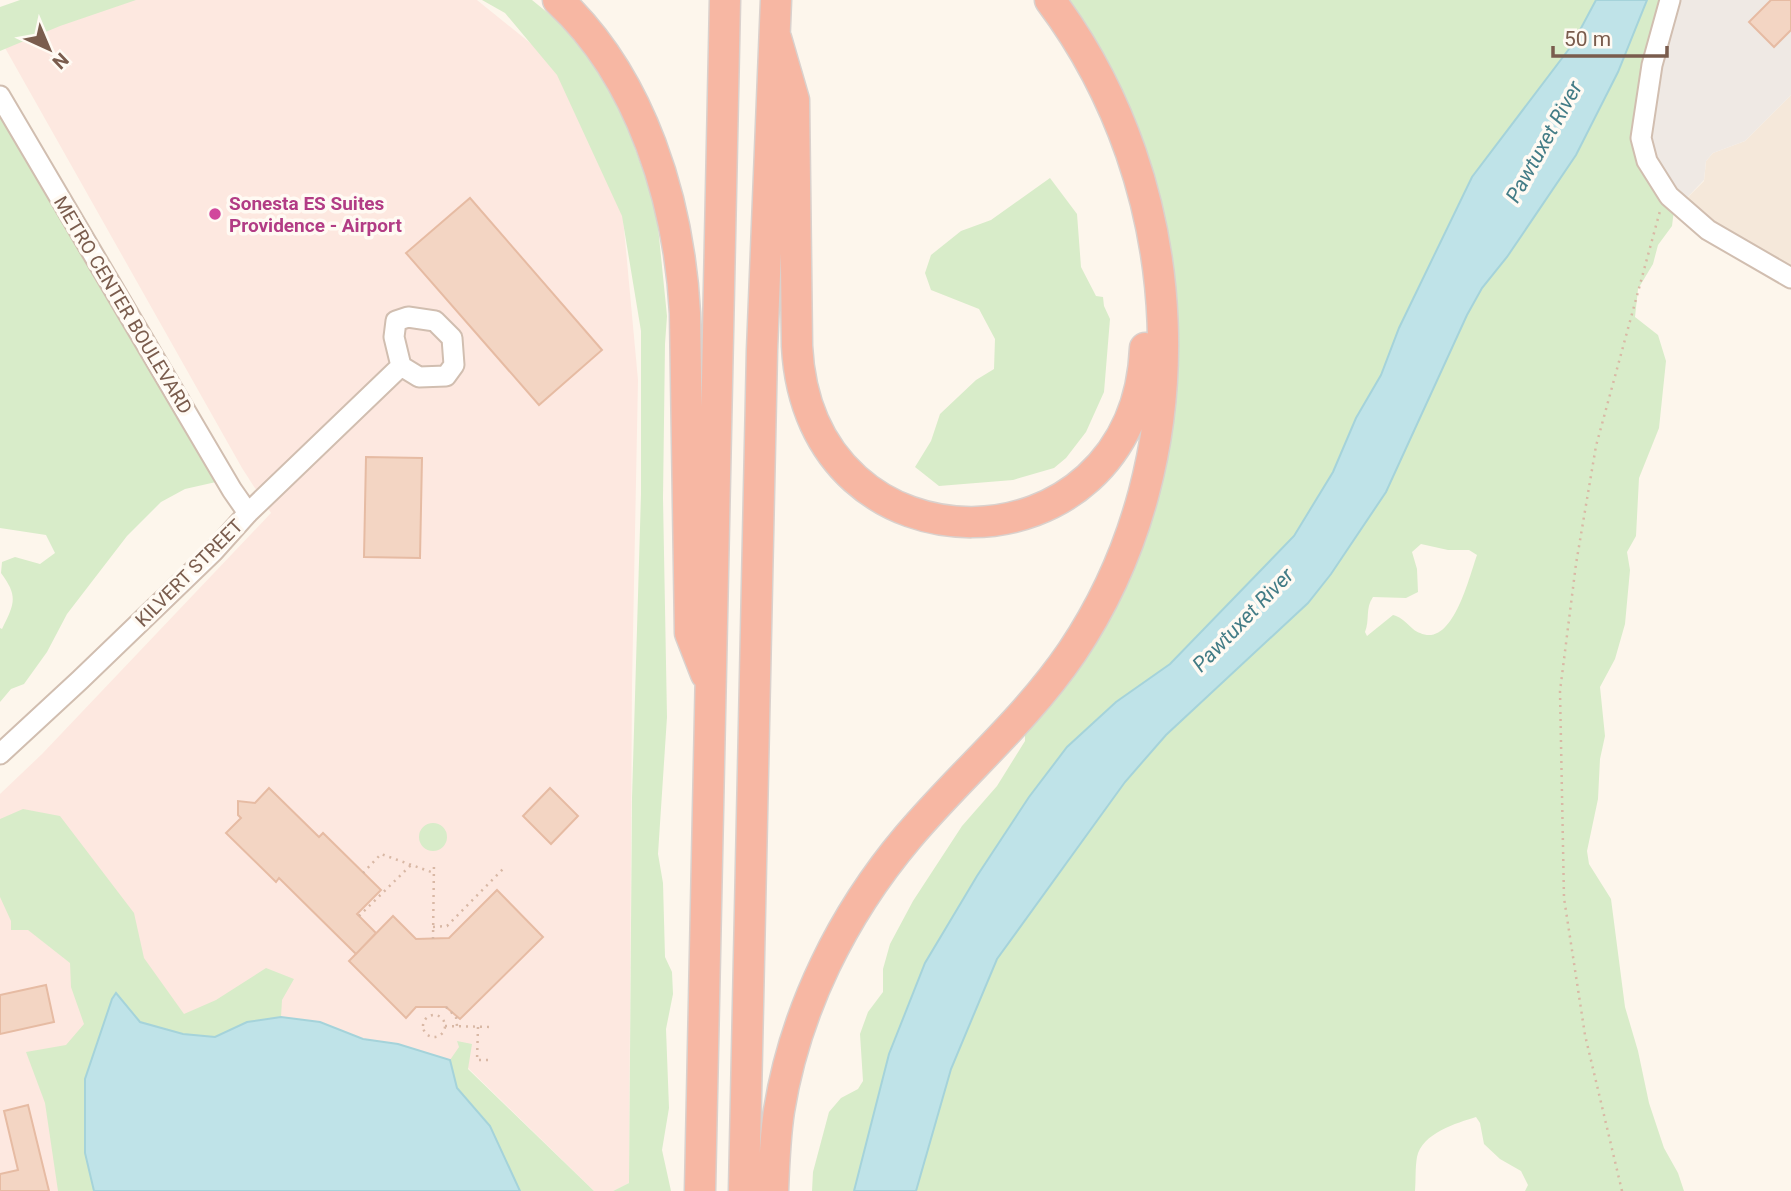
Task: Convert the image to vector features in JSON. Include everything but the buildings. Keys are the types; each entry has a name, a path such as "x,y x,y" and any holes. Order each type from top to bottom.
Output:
{"highway":[{"path":"558,0 594,40 622,85 653,155 674,223 683,280 690,633 711,687"},
{"path":"700,1191 725,0"},
{"path":"744,1191 762,350 776,0"},
{"path":"776,38 794,100 798,364 803,397 815,428 841,466 867,490 900,508 935,519 972,523 1000,520 1027,514 1045,506 1093,473 1118,442 1128,423 1139,396 1144,370 1145,332 1140,267 1128,201 1119,172 1084,89 1055,40 1026,0"},
{"path":"773,1191 779,1110 792,1050 811,995 835,946 865,895 909,835 1014,726 1075,648 1121,558 1135,524 1152,463 1164,366 1161,295 1153,230 1135,164 1113,105 1070,28 1050,0"}],"street":[{"path":"1670,0 1653,65 1641,138 1647,161 1669,196 1708,230 1791,278"},
{"name":"METRO CENTER BOULEVARD","path":"0,96 248,513"},
{"name":"KILVERT STREET","path":"0,754 36,724 128,635 213,552 248,513 401,366"}],"path":[{"path":"1622,1191 1585,1035 1564,898 1560,691 1576,564 1595,446 1658,214"},
{"path":"363,873 382,854 434,873"},
{"path":"433,939 434,863"},
{"path":"359,916 411,865"},
{"path":"433,928 447,926 503,869"},
{"path":"434,1007 435,1015"},
{"path":"446,1007 456,1017 457,1026"},
{"path":"435,1015 443,1020 445,1026 443,1033 430,1037 423,1025 425,1019 435,1015"},
{"path":"445,1026 492,1027"},
{"path":"478,1027 477,1060 491,1060"}],"shaded area":[{"path":"45,0 477,0 560,67 621,196 638,380 632,685 629,1183 613,1191 594,1191 468,1068 398,1044 363,1039 320,1022 215,1037 183,1034 94,1191 0,1191 0,794 42,754 271,513 242,468 0,39"},
{"path":"1663,0 1791,0 1791,95 1745,141 1713,153 1706,161 1704,180 1680,205 1643,142"},
{"path":"1791,95 1791,280 1680,205 1704,181 1706,161 1713,153 1745,141"}],"green space":[{"path":"20,0 136,0 60,26 0,51 0,7"},
{"path":"482,0 532,0 581,40 631,120 632,140 656,207 667,316 663,498 667,717 658,854 663,883 665,957 672,972 673,994 666,1029 669,1108 662,1150 671,1191 613,1191 629,1183 632,798 641,494 641,331 622,216 557,75 505,13"},
{"path":"1060,0 1596,0 1572,45 1399,328 1381,375 1356,418 1333,472 1294,536 1170,664 1116,702 1067,747 1029,797 977,876 925,963 889,1054 854,1191 812,1191 813,1172 829,1112 841,1098 858,1089 863,1081 860,1034 868,1012 883,992 883,969 890,944 913,901 962,826 997,786 1025,741 1025,733 1104,614 1172,293"},
{"path":"1647,0 1663,0 1643,142 1675,202 1672,226 1658,245 1653,264 1638,289 1635,317 1658,335 1666,361 1659,428 1639,478 1636,536 1627,552 1630,570 1625,624 1615,659 1600,687 1605,736 1600,759 1598,799 1587,851 1589,864 1611,899 1625,1007 1649,1103 1664,1148 1678,1173 1684,1191 1525,1191 1528,1185 1521,1171 1500,1159 1484,1144 1480,1123 1476,1117 1441,1130 1426,1141 1417,1157 1415,1191 916,1191 951,1069 997,959 1125,782 1166,735 1467,315 1482,288 1507,257 1576,155 1618,72","holes":["1421,544 1448,550 1469,550 1477,555 1458,608 1442,630 1432,635 1420,633 1393,615 1367,636 1365,632 1368,610 1373,597 1406,598 1418,592 1417,569 1412,552"]},
{"path":"0,101 216,482 185,489 161,502 127,536 67,614 47,652 24,684 11,689 0,702 0,628 2,629 13,600 10,588 1,573 2,562 15,557 40,564 55,553 46,535 0,528"},
{"path":"1050,178 1077,214 1081,267 1096,296 1103,297 1110,319 1104,392 1086,432 1066,458 1054,468 1013,480 939,486 915,467 931,441 940,414 976,380 994,369 995,339 979,309 931,290 925,273 931,255 961,231 991,220"},
{"path":"23,809 60,816 134,913 144,958 184,1014 216,1000 266,968 294,979 282,1000 281,1017 247,1022 215,1037 183,1034 140,1022 117,994 104,1029 96,1118 94,1191 58,1191 45,1103 26,1052 66,1045 84,1024 71,987 70,963 28,930 11,930 11,921 0,897 0,819"},
{"path":"433,823 443,827 447,837 443,847 433,851 423,847 419,837 423,827"},
{"path":"457,1041 472,1044 468,1069 594,1191 520,1191 490,1126 457,1088 450,1060 459,1047"}],"water":[{"name":"Pawtuxet River","path":"1596,0 1647,0 1618,72 1576,155 1507,257 1482,288 1467,315 1386,492 1331,574 1308,603 1166,735 1125,782 997,959 951,1069 916,1191 854,1191 889,1054 925,963 977,876 1029,797 1067,747 1116,702 1170,664 1294,536 1333,472 1356,418 1381,375 1399,328 1472,177 1572,45"},
{"path":"116,993 140,1022 183,1034 215,1037 247,1022 281,1017 320,1022 363,1039 398,1044 450,1060 457,1088 490,1126 520,1191 94,1191 85,1153 85,1079"}],"place":[{"name":"Sonesta ES Suites Providence - Airport","path":"215,214"}]}
